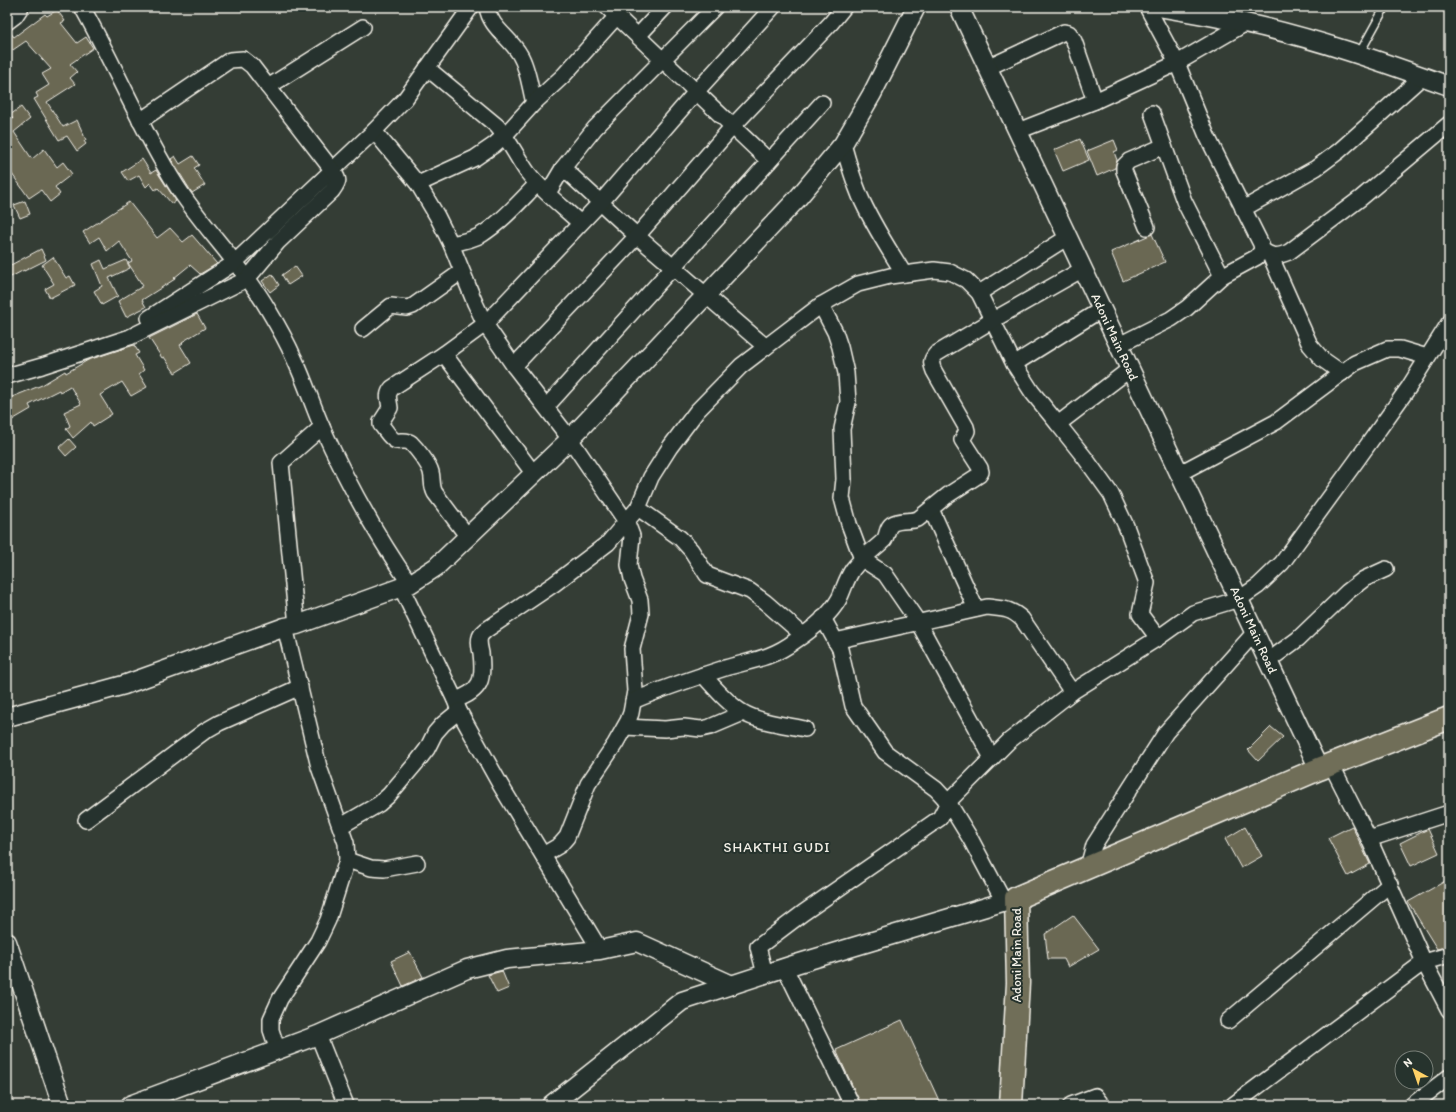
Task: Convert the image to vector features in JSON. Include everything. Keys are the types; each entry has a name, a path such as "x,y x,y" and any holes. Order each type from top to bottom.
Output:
{"main road":[{"path":"1325,766 1449,718"},
{"name":"Adoni Main Road","path":"1011,1105 1018,983 1010,900 1325,766"}],"street":[{"path":"7,22 15,16 21,7"},
{"path":"82,7 140,121 176,185 205,226 247,279 269,310 294,358 322,427 373,528 406,586 457,706 600,950"},
{"path":"106,345 234,262 333,171 405,99 471,7"},
{"path":"487,7 488,16 497,28 513,43 522,57 534,103"},
{"path":"638,36 665,7"},
{"path":"451,244 465,241 480,235 543,189 563,168 595,128 715,7"},
{"path":"468,537 432,488 429,466 409,442 397,442 381,424 390,408 388,396 392,388 444,354 485,324 601,202 696,92 773,7"},
{"path":"514,366 637,236 733,126 831,23 844,7"},
{"path":"7,717 124,685 406,586 436,567 570,439 797,199 843,144 872,94 916,7"},
{"name":"Adoni Main Road","path":"959,7 1268,661 1325,766"},
{"path":"1147,7 1177,63 1208,136 1310,345 1322,359 1342,373"},
{"path":"1158,7 1246,23 1358,54 1449,86"},
{"path":"418,184 475,158 494,145 534,103 564,75 612,12 769,161"},
{"path":"1018,131 1095,101 1177,63 1246,23"},
{"path":"268,87 363,27"},
{"path":"987,68 1064,32 1069,33 1074,41 1095,101"},
{"path":"7,376 130,337 247,279 283,238 332,191 338,183 338,179 333,171 252,66 243,59 230,60 140,121"},
{"path":"427,68 497,126 505,135 527,171 543,189 580,224"},
{"path":"1243,209 1316,168 1339,151 1423,76"},
{"path":"546,407 822,103"},
{"path":"1152,113 1184,201 1222,276"},
{"path":"1119,345 1182,312 1222,276 1266,253 1278,256 1289,252 1360,198 1449,124"},
{"path":"374,131 418,184 437,216 451,244 474,303 485,324 514,366 570,439 627,522 632,536 629,565 632,579 640,600 640,614 632,649 634,691 631,713 615,744 588,784 567,837 560,845 543,855"},
{"path":"843,144 852,175 872,222 904,274"},
{"path":"1146,227 1124,171 1124,166 1129,161 1164,146"},
{"path":"563,168 673,268 766,348"},
{"path":"979,293 1068,237"},
{"path":"633,701 703,675 755,661 778,652 803,635 830,612 839,599 844,584 853,570 862,559 888,535 888,529 891,524 918,519 948,495 974,479 981,472 962,440 967,431 966,427 934,371 931,363 932,359 936,354 993,320 1083,269"},
{"path":"341,826 379,804 388,795 427,749 435,732 466,696 474,691 483,670 479,642 480,636 486,630 554,584 608,543 638,508 651,477 670,447 697,411 741,366 822,305 858,284 890,276 934,270 950,272 966,280 979,293 1014,364 1032,392 1085,458 1111,494 1126,526 1146,583 1140,614 1158,638"},
{"path":"363,328 391,306 407,308 413,306 461,272"},
{"path":"822,305 835,332 846,373 848,402 842,428 844,478 842,498 849,524 862,559 884,574 918,622 992,758"},
{"path":"1014,364 1102,309"},
{"path":"765,974 758,947 803,913 940,818 948,802 1009,741 1072,692 1158,638 1193,613 1239,599 1258,586 1282,563 1357,460 1408,387 1449,323"},
{"path":"1180,473 1276,422 1355,363 1387,349 1400,349 1427,357"},
{"path":"444,354 534,474"},
{"path":"1058,424 1130,369"},
{"path":"278,1051 271,1030 271,1019 280,1000 318,941 328,920 347,860 346,843 341,826 318,767 300,687 291,626 281,463 322,427"},
{"path":"638,508 680,538 691,550 707,575 750,591 803,635"},
{"path":"931,509 976,609"},
{"path":"1268,661 1298,639 1347,592 1364,579 1386,569"},
{"path":"835,641 988,607 1013,612 1022,619 1072,692"},
{"path":"560,1102 682,1001 765,974 1010,900 948,802 936,789 885,752 854,706 840,649 823,618"},
{"path":"1088,867 1094,844 1166,732 1255,632"},
{"path":"703,675 730,703 743,713 761,720 805,729"},
{"path":"86,820 206,731 219,723 300,687"},
{"path":"624,727 665,729 710,727 743,713"},
{"path":"1325,766 1369,839 1424,962 1449,1010"},
{"path":"1369,839 1449,813"},
{"path":"347,860 371,868 384,869 417,863"},
{"path":"1228,1021 1390,884"},
{"path":"7,942 62,1105"},
{"path":"130,1105 318,1035 467,969 506,959 600,950 637,942 732,985"},
{"path":"1233,1105 1424,962 1449,955"},
{"path":"785,968 852,1105"},
{"path":"318,1035 346,1105"},
{"path":"1412,1105 1449,1077"},
{"path":"1071,1105 1095,1096 1102,1105"}],"lane":[{"path":"1358,54 1385,7"}],"building":[{"path":"57,10 65,21 61,23 77,43 86,37 93,48 70,64 77,72 70,78 75,84 47,102 63,127 77,120 86,140 84,141 86,144 77,151 67,136 59,140 34,99 38,97 36,93 49,85 42,74 51,69 26,41 7,54 7,31 9,31 14,37 45,14 47,16"},
{"path":"21,107 30,119 14,132 32,159 44,149 57,167 63,162 72,174 55,187 60,194 50,202 41,190 29,198 7,167 7,123 13,119 10,115"},
{"path":"1080,139 1089,160 1063,171 1054,150"},
{"path":"1114,140 1118,150 1114,152 1117,160 1115,168 1097,176 1087,151"},
{"path":"175,156 180,164 193,156 199,165 194,168 205,185 192,193 171,159"},
{"path":"142,159 151,173 156,170 176,201 172,204 158,188 155,190 150,183 146,187 139,175 128,181 122,172"},
{"path":"25,201 30,214 20,218 14,205"},
{"path":"129,202 157,238 170,228 183,242 192,235 217,264 200,274 190,265 174,278 175,279 142,300 146,307 126,317 118,301 143,286 128,263 132,261 119,241 107,251 99,237 90,243 83,232"},
{"path":"1152,234 1165,262 1123,281 1111,252"},
{"path":"41,249 46,260 7,279 7,267"},
{"path":"53,257 66,278 70,276 75,285 50,298 45,289 54,284 42,265"},
{"path":"101,260 105,269 126,260 130,268 109,278 118,296 102,305 94,291 102,286 93,264"},
{"path":"295,266 302,276 288,285 282,275"},
{"path":"272,274 279,285 270,292 262,281"},
{"path":"197,314 205,328 182,342 183,343 180,345 191,363 175,373 164,357 162,358 149,338"},
{"path":"134,345 139,353 135,355 144,370 139,374 147,387 131,396 122,382 100,395 112,414 93,426 91,422 73,438 66,429 70,426 64,412 81,404 70,386 60,392 59,390 29,405 31,409 7,423 7,399 42,385 65,371 66,373 88,360"},
{"path":"69,439 76,447 66,456 59,448"},
{"path":"1271,727 1283,737 1258,761 1248,750"},
{"path":"1352,826 1370,864 1348,876 1328,838"},
{"path":"1245,827 1262,856 1241,868 1225,839"},
{"path":"1428,829 1439,853 1411,866 1400,843"},
{"path":"1449,879 1449,944 1445,947 1437,949 1408,902"},
{"path":"1073,915 1099,949 1068,967 1064,959 1048,959 1045,934"},
{"path":"410,952 423,977 403,986 391,961"},
{"path":"502,971 509,988 497,993 488,975"},
{"path":"902,1020 941,1105 861,1105 836,1050"}],"district":[{"name":"SHAKTHI GUDI","path":"777,847"}]}
